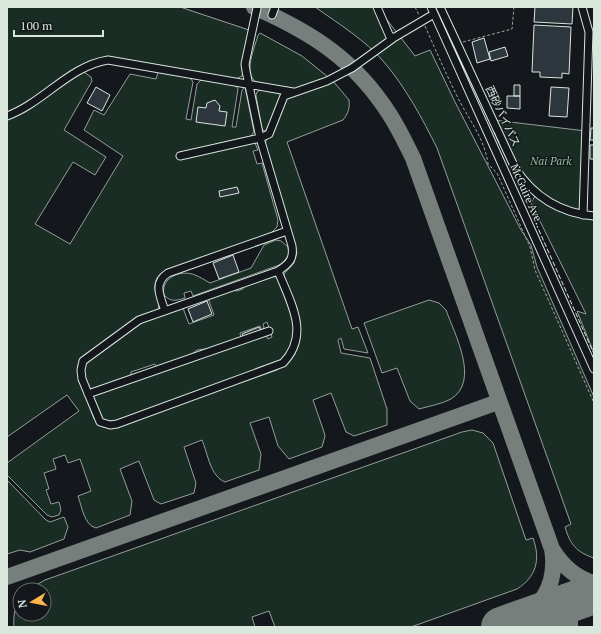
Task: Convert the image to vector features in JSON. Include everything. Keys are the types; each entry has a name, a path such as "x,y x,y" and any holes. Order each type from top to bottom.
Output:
{"street":[{"path":"272,15 275,7"},
{"path":"377,7 390,37 395,37"},
{"name":"西砂バイパス","path":"440,7 515,168 523,180 543,200 570,212 594,216"},
{"path":"582,7 589,32 583,215"},
{"path":"257,8 245,64 260,138 293,254 286,266 278,271 139,320 83,361 80,370 100,422 110,425 117,424 283,363 294,347 298,330 295,316 278,271"},
{"path":"180,156 260,138 269,134 284,96 327,81 352,68 395,37 422,21 432,10"},
{"name":"McGuire Ave.","path":"432,10 594,369"},
{"path":"7,116 22,111 87,66 108,60 293,92"},
{"path":"165,311 158,294 158,284 162,277 168,273 287,232"},
{"path":"88,394 269,331"}],"path":[{"path":"415,7 459,98 481,139 488,156 488,164 498,173 530,247 535,270 594,403"},
{"path":"457,43 512,29 514,7"}],"green space":[{"path":"7,7 180,7 249,30 242,76 236,79 101,58 77,68 19,107 7,113"},
{"path":"315,7 377,7 415,56 430,50 521,230 531,245 537,267 594,397 594,558 578,550 572,543 567,533 565,527 571,524 437,148 419,114 384,62 360,39"},
{"path":"260,33 302,56 328,77 295,89 256,82 250,73 250,66 258,35"},
{"path":"84,72 91,77 92,81 64,130 106,157 95,175 73,162 35,224 70,244 123,156 84,130 94,110 104,115 130,74 156,79 158,72 189,76 193,82 186,119 191,120 197,84 202,79 235,84 238,89 232,127 236,127 242,90 245,87 254,132 251,136 178,153 255,143 258,150 253,151 257,164 262,163 278,220 277,227 270,234 160,274 155,284 159,305 158,310 82,359 78,365 78,374 94,419 103,427 115,427 277,370 289,360 296,350 300,339 300,327 284,274 294,263 297,253 265,145 288,97 333,81 349,100 349,108 345,118 287,142 352,329 358,327 368,353 344,349 341,338 338,340 341,353 370,358 387,409 387,425 354,436 346,432 331,393 313,400 325,436 322,447 289,459 278,446 269,417 250,423 261,454 259,470 225,482 216,475 213,470 202,440 184,447 196,483 194,493 161,504 154,500 139,461 120,469 132,501 130,515 96,528 86,519 78,496 91,491 80,459 68,463 65,455 53,459 56,469 44,473 49,489 46,490 51,504 59,502 61,510 59,515 52,517 47,515 7,475 7,463 79,411 67,395 7,437 7,119 25,112 80,73"},
{"path":"262,89 278,91 281,96 269,128 264,131 262,129 256,95 257,92"},
{"name":"Nai Park","path":"493,120 586,131 583,215 570,212 523,181"},
{"path":"535,196 563,212 578,217 594,219 594,353 577,311 586,314 531,203"},
{"path":"276,240 281,241 288,247 289,255 282,264 193,296 191,291 184,293 185,298 182,299 171,300 164,295 165,284 173,276 178,274 189,273 210,283 251,268 264,245"},
{"path":"273,276 278,278 294,323 292,347 280,361 116,422 101,420 92,396 266,335 268,339 272,337 267,322 263,324 264,327 262,331 260,326 240,333 241,338 213,348 197,350 188,357 157,368 155,364 131,372 131,376 90,391 85,380 84,373 87,361 140,323 183,308 189,324 214,315 208,298 233,290 237,291 243,289 244,285"},
{"path":"429,300 439,303 446,310 463,357 465,370 464,381 459,391 451,399 440,404 419,409 410,401 397,368 382,373 364,323"},
{"path":"472,430 483,433 493,443 526,540 533,538 537,554 535,567 529,579 517,589 411,627 275,627 269,611 252,617 255,627 14,627 14,622 52,622 52,582 41,582 45,580 462,432"},
{"path":"7,480 46,520 50,522 64,517 68,527 64,539 30,552 20,550 7,554"}],"building":[{"path":"535,7 573,7 572,24 534,22"},
{"path":"534,25 571,27 569,74 562,73 562,78 540,77 540,72 532,72"},
{"path":"484,38 490,59 477,63 472,42"},
{"path":"505,47 508,56 491,61 489,52"},
{"path":"514,85 520,85 520,96 514,96"},
{"path":"96,87 110,95 102,111 87,103"},
{"path":"551,87 569,88 567,117 549,116"},
{"path":"507,96 520,96 520,109 507,108"},
{"path":"215,100 220,106 219,111 227,112 225,126 196,122 198,107 206,108 207,103"},
{"path":"591,128 594,128 594,140 590,140"},
{"path":"590,145 594,145 594,159 590,159"},
{"path":"237,187 239,193 220,197 219,191"},
{"path":"233,255 239,272 219,279 213,263"},
{"path":"207,301 212,314 193,322 188,309"},
{"path":"259,327 261,331 244,338 242,334"}],"taxiway":[{"path":"254,7 314,38 347,64 377,96 393,120 413,158 552,549 553,570 548,589 537,606 520,620"},
{"path":"7,577 498,402"},
{"path":"552,549 570,570 581,578 594,583"},
{"path":"570,627 570,613 577,600"},
{"path":"506,625 529,623 545,627"}],"runway":[{"path":"501,627 594,594"}],"fence":[{"path":"494,132 500,145"},
{"path":"513,172 594,354"}]}
